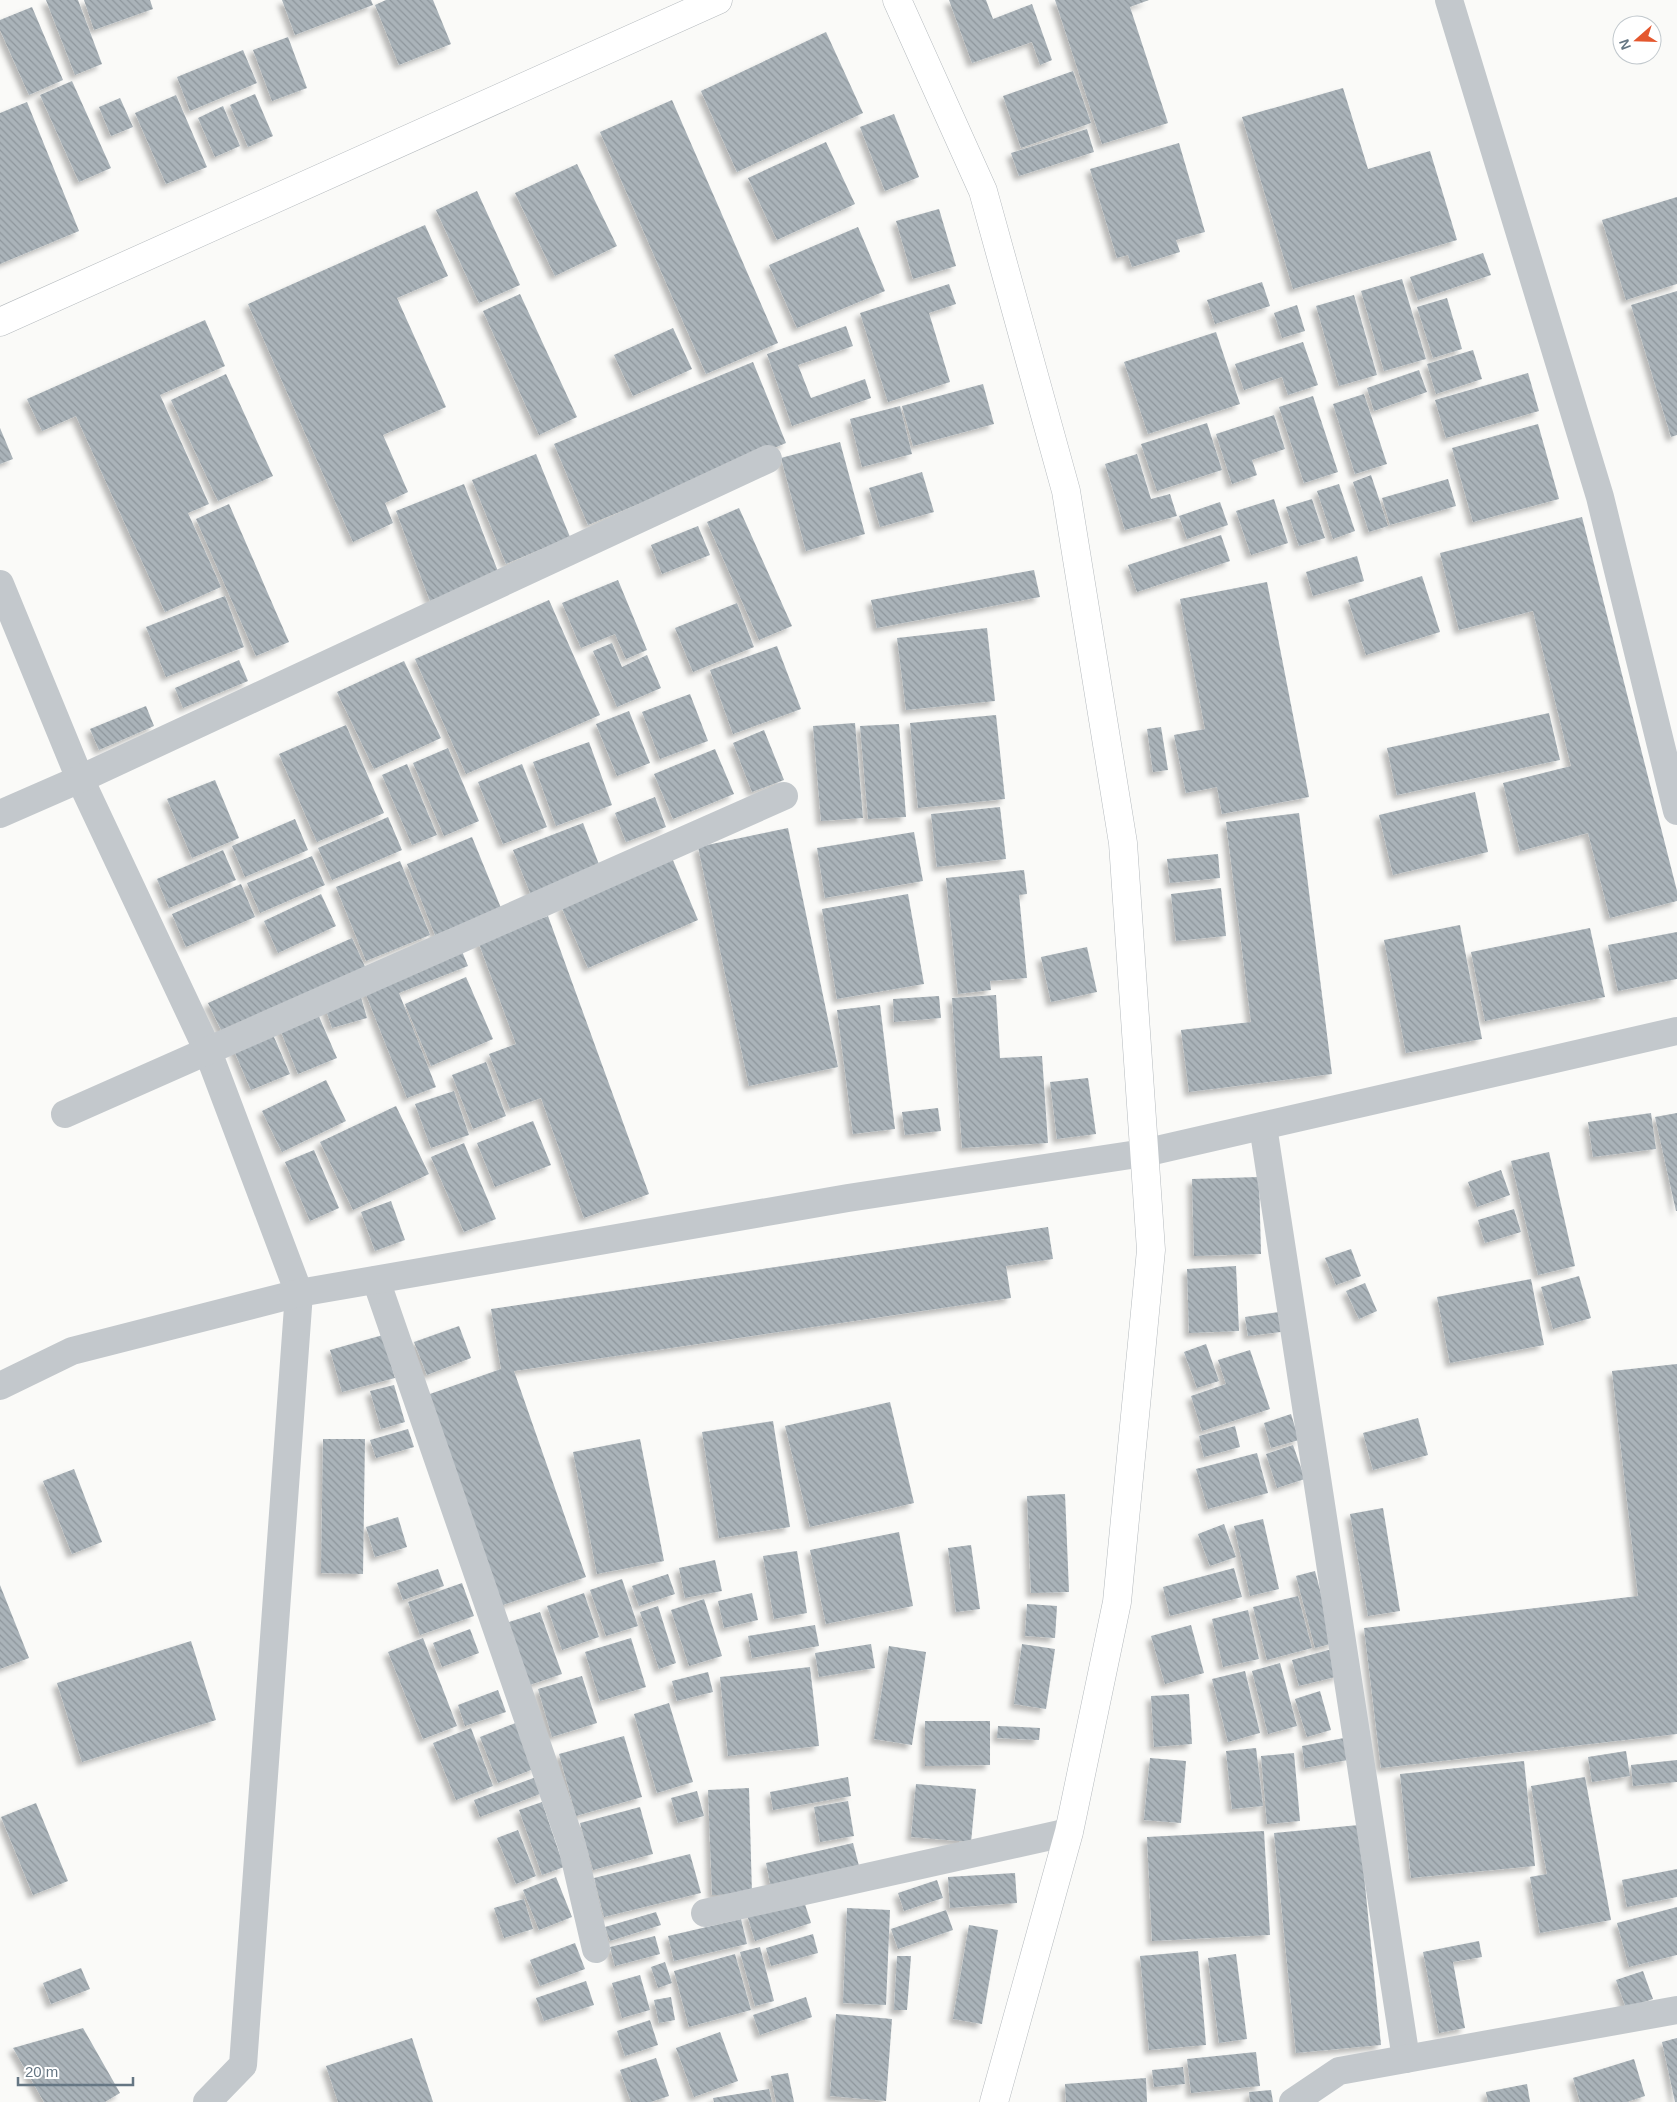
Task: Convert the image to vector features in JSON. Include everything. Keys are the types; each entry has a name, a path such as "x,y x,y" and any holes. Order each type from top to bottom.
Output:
{"main road":[{"path":"0,322 718,0"},
{"path":"897,0 983,192 1066,491 1123,843 1151,1250 1116,1602 1069,1832 994,2102"}],"street":[{"path":"1449,0 1600,497 1677,811"},
{"path":"0,814 80,779 768,459"},
{"path":"0,584 80,779 207,1049 299,1293 243,2065 207,2102"},
{"path":"64,1114 207,1049 784,796"},
{"path":"0,1386 72,1351 299,1293 848,1198 1144,1153 1677,1031"},
{"path":"1263,1126 1406,2059"},
{"path":"376,1280 572,1846 596,1949"},
{"path":"704,1913 1069,1832"},
{"path":"1293,2102 1339,2071 1677,2010"}],"building":[{"path":"46,0 78,0 102,64 75,75"},
{"path":"84,0 150,0 153,9 94,30"},
{"path":"282,0 371,0 373,5 295,35"},
{"path":"386,0 433,0 451,44 399,65 375,5"},
{"path":"949,0 986,0 993,19 1032,4 1052,60 1040,65 1032,42 972,63"},
{"path":"1055,0 1149,0 1130,7 1168,123 1102,144"},
{"path":"32,7 63,80 29,95 0,30 0,20"},
{"path":"826,32 863,113 737,172 701,91"},
{"path":"288,37 307,88 272,101 253,50"},
{"path":"243,50 257,83 190,111 177,77"},
{"path":"1073,71 1091,123 1021,148 1003,96"},
{"path":"72,81 111,168 79,182 40,95"},
{"path":"1343,88 1368,169 1430,151 1457,240 1293,289 1242,117"},
{"path":"255,94 273,136 248,147 230,105"},
{"path":"176,95 207,167 166,184 135,113"},
{"path":"120,98 133,127 111,136 99,107"},
{"path":"672,100 778,343 706,374 600,132"},
{"path":"27,102 79,231 0,264 0,113"},
{"path":"223,106 240,146 215,157 198,118"},
{"path":"894,114 919,177 885,191 860,127"},
{"path":"1087,129 1094,152 1019,176 1011,153"},
{"path":"826,142 855,204 777,240 748,178"},
{"path":"1179,143 1205,232 1176,240 1180,252 1132,267 1128,255 1117,258 1090,169"},
{"path":"577,164 617,246 555,276 515,193"},
{"path":"477,191 520,285 479,303 436,210"},
{"path":"1677,197 1677,284 1626,300 1602,220"},
{"path":"939,209 956,266 913,279 896,221"},
{"path":"425,225 448,276 397,298 446,407 383,435 408,492 385,503 393,523 353,542 248,304"},
{"path":"858,227 885,291 797,328 769,265"},
{"path":"1483,253 1491,275 1418,300 1410,277"},
{"path":"1402,279 1426,359 1384,371 1361,291"},
{"path":"1262,282 1270,306 1215,324 1207,300"},
{"path":"949,284 956,304 929,313 950,382 888,402 860,313"},
{"path":"1677,291 1677,435 1671,437 1631,305"},
{"path":"520,294 577,417 539,435 483,311"},
{"path":"1354,295 1377,375 1339,386 1316,306"},
{"path":"1447,298 1462,349 1433,358 1417,307"},
{"path":"1297,305 1305,331 1282,338 1274,313"},
{"path":"205,320 225,366 160,395 209,504 188,513 221,587 165,612 76,416 42,431 27,399"},
{"path":"846,326 853,346 798,365 811,398 865,379 871,398 792,426 767,354"},
{"path":"673,328 692,369 633,396 614,355"},
{"path":"1216,332 1240,404 1148,434 1124,362"},
{"path":"1303,342 1318,385 1288,395 1282,377 1244,390 1235,364"},
{"path":"1473,350 1482,379 1436,394 1427,364"},
{"path":"753,362 786,443 588,525 554,444"},
{"path":"1419,370 1427,392 1374,411 1367,388"},
{"path":"1528,373 1539,411 1446,438 1435,400"},
{"path":"226,374 273,476 218,501 171,400"},
{"path":"983,384 994,424 913,446 902,406"},
{"path":"1364,394 1387,464 1355,474 1333,404"},
{"path":"1313,396 1338,472 1304,483 1279,407"},
{"path":"900,406 912,454 862,467 850,419"},
{"path":"1274,415 1285,449 1252,460 1257,475 1232,484 1216,434"},
{"path":"1207,423 1222,470 1157,491 1141,444"},
{"path":"1538,424 1559,499 1473,522 1452,448"},
{"path":"0,428 13,459 0,464"},
{"path":"840,442 865,534 806,551 781,458"},
{"path":"536,454 570,537 506,564 472,480"},
{"path":"1137,454 1151,499 1170,494 1177,516 1125,530 1105,464"},
{"path":"922,472 934,512 880,527 869,488"},
{"path":"1371,475 1388,526 1369,532 1353,482"},
{"path":"1448,479 1456,506 1390,525 1382,498"},
{"path":"464,484 499,574 430,601 396,511"},
{"path":"1339,484 1355,531 1333,539 1317,491"},
{"path":"1274,499 1288,543 1251,555 1236,511"},
{"path":"1312,499 1325,538 1299,546 1286,507"},
{"path":"1220,502 1228,525 1187,539 1179,516"},
{"path":"229,504 289,642 256,656 196,519"},
{"path":"739,508 792,626 759,640 707,522"},
{"path":"1582,517 1677,891 1677,901 1610,918 1588,833 1520,851 1503,783 1571,766 1533,611 1459,630 1440,553"},
{"path":"698,526 710,555 662,574 651,545"},
{"path":"1221,535 1230,561 1137,592 1128,565"},
{"path":"1357,556 1364,581 1313,596 1306,572"},
{"path":"1034,570 1040,597 877,628 871,600"},
{"path":"1422,576 1440,632 1366,655 1348,600"},
{"path":"618,580 647,650 626,659 615,634 581,648 562,603"},
{"path":"1267,582 1309,797 1222,814 1217,787 1186,793 1174,735 1205,729 1180,599"},
{"path":"225,596 244,647 166,677 146,627"},
{"path":"549,600 600,715 466,774 415,659"},
{"path":"737,603 754,647 693,672 675,628"},
{"path":"987,628 995,701 906,710 897,638"},
{"path":"612,643 622,667 647,655 661,688 617,707 593,651"},
{"path":"777,646 801,709 733,734 710,670"},
{"path":"239,660 248,681 183,708 175,688"},
{"path":"404,661 441,738 374,769 337,692"},
{"path":"690,694 708,741 660,759 642,712"},
{"path":"146,706 154,726 99,750 90,729"},
{"path":"629,711 650,763 617,776 596,724"},
{"path":"1549,713 1560,760 1397,795 1387,748"},
{"path":"996,715 1005,799 918,808 910,723"},
{"path":"855,723 863,818 821,821 813,726"},
{"path":"899,724 906,817 868,819 860,726"},
{"path":"346,725 384,813 317,842 279,754"},
{"path":"1161,727 1168,770 1153,772 1147,729"},
{"path":"764,730 784,780 752,792 733,743"},
{"path":"589,742 612,805 556,826 533,762"},
{"path":"448,748 479,821 444,836 413,763"},
{"path":"715,749 734,794 673,819 654,774"},
{"path":"407,764 437,835 412,845 382,775"},
{"path":"522,764 547,827 503,844 478,782"},
{"path":"215,780 239,838 192,858 167,799"},
{"path":"1475,792 1488,852 1393,875 1379,815"},
{"path":"655,797 666,827 626,842 615,813"},
{"path":"1000,807 1006,859 937,867 931,814"},
{"path":"1299,813 1332,1074 1189,1092 1181,1030 1251,1022 1226,822"},
{"path":"388,817 402,850 332,880 318,848"},
{"path":"295,819 308,850 245,877 232,846"},
{"path":"583,823 600,867 531,895 513,850"},
{"path":"788,828 838,1067 749,1086 698,847"},
{"path":"914,832 923,881 825,898 817,848"},
{"path":"472,837 501,908 435,935 407,864"},
{"path":"223,850 236,880 169,908 157,879"},
{"path":"1218,854 1220,878 1170,883 1167,859"},
{"path":"312,856 325,885 260,913 247,883"},
{"path":"672,858 698,920 588,968 561,906"},
{"path":"400,861 430,935 366,961 336,887"},
{"path":"1024,870 1027,894 1019,895 1027,978 990,981 991,990 958,994 946,878"},
{"path":"241,884 255,917 186,947 172,914"},
{"path":"1221,888 1226,936 1176,941 1171,894"},
{"path":"321,894 336,926 278,953 264,921"},
{"path":"908,894 924,984 837,999 822,909"},
{"path":"548,916 649,1194 584,1218 541,1098 510,1109 489,1054 516,1044 478,941"},
{"path":"1460,925 1482,1039 1406,1053 1384,940"},
{"path":"1590,928 1605,997 1485,1021 1471,952"},
{"path":"1677,932 1677,979 1618,991 1608,945"},
{"path":"352,938 366,969 223,1034 208,1003"},
{"path":"1087,947 1097,992 1051,1002 1041,957"},
{"path":"461,949 468,966 399,993 436,1087 407,1098 363,987"},
{"path":"466,977 493,1039 431,1066 405,1004"},
{"path":"360,994 367,1018 332,1028 324,1004"},
{"path":"996,995 1000,1058 1042,1056 1048,1143 962,1148 952,998"},
{"path":"939,996 941,1018 894,1022 893,999"},
{"path":"880,1005 895,1129 853,1134 837,1010"},
{"path":"317,1012 337,1058 298,1074 279,1027"},
{"path":"271,1030 290,1074 251,1090 232,1046"},
{"path":"486,1062 506,1116 473,1129 452,1075"},
{"path":"1088,1078 1096,1134 1057,1139 1050,1082"},
{"path":"326,1080 346,1121 282,1152 262,1111"},
{"path":"454,1091 469,1135 431,1148 415,1104"},
{"path":"396,1106 429,1174 353,1210 320,1142"},
{"path":"938,1108 941,1131 905,1135 902,1112"},
{"path":"1651,1113 1656,1149 1593,1157 1588,1122"},
{"path":"1677,1113 1677,1211 1676,1211 1655,1117"},
{"path":"533,1121 551,1165 495,1187 477,1143"},
{"path":"464,1143 496,1219 464,1232 431,1157"},
{"path":"314,1150 339,1208 310,1221 285,1162"},
{"path":"1549,1152 1575,1266 1538,1275 1511,1161"},
{"path":"1501,1170 1510,1195 1477,1207 1468,1182"},
{"path":"1259,1177 1261,1254 1194,1256 1192,1179"},
{"path":"391,1201 405,1240 375,1251 361,1212"},
{"path":"1514,1209 1521,1232 1485,1243 1478,1220"},
{"path":"1048,1227 1053,1259 1006,1266 1011,1298 514,1371 586,1577 500,1606 427,1395 501,1369 491,1309"},
{"path":"1351,1249 1361,1276 1336,1285 1325,1258"},
{"path":"1236,1266 1239,1331 1189,1333 1187,1269"},
{"path":"1579,1276 1591,1318 1553,1329 1541,1287"},
{"path":"1531,1279 1544,1345 1450,1363 1437,1297"},
{"path":"1365,1283 1377,1311 1359,1319 1346,1291"},
{"path":"1279,1312 1281,1332 1248,1336 1245,1317"},
{"path":"459,1326 471,1358 427,1375 414,1342"},
{"path":"383,1335 395,1378 342,1392 330,1350"},
{"path":"1206,1344 1219,1381 1197,1388 1184,1352"},
{"path":"1250,1350 1270,1409 1202,1431 1191,1396 1226,1384 1218,1360"},
{"path":"1677,1364 1677,1734 1381,1768 1364,1628 1638,1596 1612,1371"},
{"path":"394,1385 405,1422 381,1429 370,1391"},
{"path":"890,1402 914,1503 810,1527 785,1426"},
{"path":"1291,1414 1299,1440 1271,1448 1264,1423"},
{"path":"1418,1418 1428,1455 1373,1470 1363,1433"},
{"path":"773,1421 790,1527 719,1538 702,1432"},
{"path":"1235,1426 1240,1447 1204,1457 1199,1436"},
{"path":"408,1429 414,1447 376,1458 370,1440"},
{"path":"323,1439 365,1439 363,1574 321,1573"},
{"path":"640,1439 664,1561 597,1574 573,1452"},
{"path":"1293,1445 1305,1479 1277,1488 1266,1454"},
{"path":"1257,1453 1268,1493 1208,1509 1196,1469"},
{"path":"74,1469 102,1542 72,1554 43,1481"},
{"path":"1065,1494 1069,1592 1031,1593 1027,1496"},
{"path":"1383,1508 1400,1611 1368,1616 1350,1514"},
{"path":"398,1517 407,1547 375,1557 366,1527"},
{"path":"1263,1519 1279,1589 1250,1596 1234,1526"},
{"path":"1224,1524 1236,1557 1210,1566 1198,1534"},
{"path":"899,1532 913,1606 826,1624 810,1550"},
{"path":"971,1545 980,1609 956,1612 948,1548"},
{"path":"797,1551 807,1613 774,1619 763,1556"},
{"path":"715,1560 722,1591 685,1598 679,1568"},
{"path":"1234,1568 1242,1597 1170,1616 1163,1587"},
{"path":"438,1569 444,1586 403,1600 397,1583"},
{"path":"1315,1571 1334,1643 1315,1648 1296,1576"},
{"path":"668,1574 675,1594 639,1606 632,1586"},
{"path":"622,1579 638,1626 606,1636 590,1590"},
{"path":"462,1583 474,1616 420,1635 408,1602"},
{"path":"0,1585 29,1658 0,1669"},
{"path":"584,1593 599,1637 562,1650 547,1606"},
{"path":"752,1593 758,1620 724,1628 718,1601"},
{"path":"1298,1596 1312,1648 1267,1660 1253,1607"},
{"path":"704,1599 722,1656 689,1666 671,1610"},
{"path":"1027,1604 1057,1606 1055,1638 1025,1636"},
{"path":"658,1606 676,1663 659,1669 640,1612"},
{"path":"1248,1610 1259,1659 1223,1667 1212,1619"},
{"path":"540,1612 562,1674 527,1686 506,1623"},
{"path":"815,1625 819,1646 752,1658 748,1636"},
{"path":"1191,1625 1204,1673 1165,1684 1151,1636"},
{"path":"470,1629 479,1653 442,1667 433,1643"},
{"path":"423,1638 457,1726 423,1739 388,1652"},
{"path":"631,1638 646,1687 600,1701 585,1652"},
{"path":"191,1641 216,1720 82,1762 57,1683"},
{"path":"871,1644 875,1668 819,1677 815,1653"},
{"path":"1022,1644 1055,1649 1046,1709 1014,1704"},
{"path":"889,1646 926,1652 912,1745 874,1739"},
{"path":"1332,1649 1339,1676 1299,1686 1292,1660"},
{"path":"1280,1663 1297,1726 1268,1734 1252,1671"},
{"path":"810,1667 819,1746 728,1756 720,1677"},
{"path":"1245,1671 1260,1733 1228,1742 1212,1679"},
{"path":"708,1672 713,1692 677,1701 672,1681"},
{"path":"582,1676 597,1723 552,1737 538,1689"},
{"path":"498,1690 506,1712 465,1726 458,1705"},
{"path":"1320,1691 1331,1730 1307,1737 1295,1699"},
{"path":"1189,1694 1192,1744 1154,1747 1151,1696"},
{"path":"669,1703 693,1782 657,1793 634,1714"},
{"path":"925,1721 990,1721 990,1765 925,1766"},
{"path":"518,1722 536,1768 498,1783 480,1737"},
{"path":"998,1726 1040,1728 1039,1740 997,1738"},
{"path":"471,1728 493,1786 456,1800 433,1743"},
{"path":"624,1736 642,1797 576,1816 559,1754"},
{"path":"1344,1738 1348,1760 1305,1768 1302,1746"},
{"path":"1256,1748 1263,1806 1232,1809 1226,1751"},
{"path":"1626,1751 1630,1776 1592,1782 1588,1757"},
{"path":"1294,1753 1300,1821 1267,1824 1261,1756"},
{"path":"1150,1758 1186,1761 1181,1823 1144,1820"},
{"path":"1677,1760 1677,1782 1633,1786 1631,1765"},
{"path":"1524,1761 1535,1866 1411,1878 1400,1774"},
{"path":"539,1776 545,1792 480,1817 474,1800"},
{"path":"848,1777 851,1796 773,1810 770,1792"},
{"path":"1585,1777 1611,1920 1540,1933 1530,1877 1547,1874 1531,1786"},
{"path":"916,1784 976,1789 971,1842 911,1837"},
{"path":"749,1788 752,1894 712,1895 708,1790"},
{"path":"697,1791 704,1816 678,1823 671,1798"},
{"path":"848,1801 854,1836 820,1842 814,1807"},
{"path":"542,1802 564,1867 542,1875 519,1810"},
{"path":"36,1803 68,1881 33,1895 1,1817"},
{"path":"640,1807 653,1854 593,1870 580,1823"},
{"path":"1359,1825 1381,2045 1296,2053 1274,1833"},
{"path":"518,1830 536,1876 516,1884 497,1838"},
{"path":"1264,1831 1270,1935 1152,1941 1147,1837"},
{"path":"853,1843 859,1866 771,1888 766,1863"},
{"path":"690,1854 701,1893 604,1917 594,1878"},
{"path":"1677,1869 1677,1897 1627,1907 1622,1880"},
{"path":"1015,1873 1017,1903 950,1908 948,1877"},
{"path":"556,1877 572,1917 539,1930 523,1890"},
{"path":"937,1880 943,1898 904,1911 898,1893"},
{"path":"803,1898 811,1923 755,1941 747,1915"},
{"path":"524,1899 533,1929 504,1938 494,1908"},
{"path":"1677,1907 1677,1955 1629,1967 1617,1923"},
{"path":"847,1908 890,1910 886,2005 843,2003"},
{"path":"946,1910 953,1930 898,1949 891,1929"},
{"path":"656,1912 661,1925 610,1941 605,1927"},
{"path":"741,1919 747,1944 674,1961 668,1936"},
{"path":"969,1925 998,1930 982,2024 953,2019"},
{"path":"813,1934 818,1953 771,1966 766,1948"},
{"path":"655,1936 660,1954 615,1966 610,1947"},
{"path":"1479,1941 1482,1957 1453,1962 1465,2028 1439,2033 1423,1952"},
{"path":"575,1943 585,1969 540,1986 530,1960"},
{"path":"760,1947 774,2001 755,2006 740,1952"},
{"path":"1198,1951 1206,2045 1149,2050 1140,1956"},
{"path":"735,1954 751,2010 689,2027 674,1971"},
{"path":"1236,1954 1247,2039 1219,2043 1208,1958"},
{"path":"897,1956 911,1956 907,2010 894,2010"},
{"path":"665,1962 672,1983 658,1988 651,1967"},
{"path":"81,1968 90,1989 51,2004 43,1983"},
{"path":"1643,1971 1653,1999 1626,2008 1616,1980"},
{"path":"640,1975 650,2010 622,2018 612,1983"},
{"path":"586,1981 594,2005 544,2021 536,1998"},
{"path":"671,1997 675,2020 659,2023 654,2000"},
{"path":"806,1997 812,2017 760,2035 753,2015"},
{"path":"836,2014 892,2019 886,2101 830,2096"},
{"path":"650,2020 658,2045 625,2056 617,2031"},
{"path":"83,2028 120,2093 105,2102 44,2102 13,2048"},
{"path":"720,2032 738,2081 694,2097 676,2048"},
{"path":"412,2038 433,2102 338,2102 326,2066"},
{"path":"1677,2038 1677,2102 1675,2102 1662,2042"},
{"path":"1256,2052 1260,2086 1191,2093 1187,2059"},
{"path":"656,2058 669,2096 651,2102 631,2102 620,2070"},
{"path":"1634,2059 1645,2096 1627,2102 1580,2102 1573,2078"},
{"path":"1183,2067 1185,2084 1154,2087 1152,2070"},
{"path":"788,2073 794,2102 776,2102 771,2076"},
{"path":"1146,2078 1147,2102 1066,2102 1065,2084"},
{"path":"1527,2084 1530,2102 1488,2102 1486,2092"},
{"path":"769,2089 772,2102 714,2102 713,2098"},
{"path":"1271,2090 1273,2102 1250,2102 1249,2092"}]}
